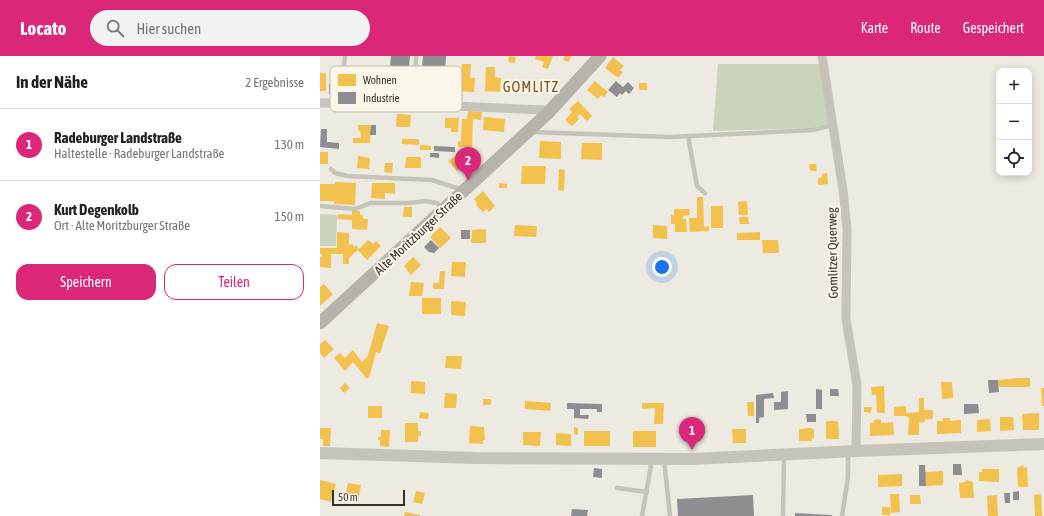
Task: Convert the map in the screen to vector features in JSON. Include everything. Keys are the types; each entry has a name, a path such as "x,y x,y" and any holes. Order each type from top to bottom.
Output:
{"main road":[{"name":"Alte Moritzburger Straße","path":"320,323 548,114 600,56"}],"street":[{"name":"Gomlitzer Querweg","path":"822,56 843,190 847,229 846,319 857,385 852,451"},
{"path":"320,103 330,103"},
{"path":"462,106 543,110 548,114"},
{"path":"320,453 475,458 658,460 1044,444"}],"lane":[{"path":"344,66 345,56"},
{"path":"416,56 416,66"},
{"path":"528,132 670,137 813,130 832,125"},
{"path":"688,136 697,186 705,193"},
{"path":"331,169 335,174 347,176 432,180 455,186 464,191"},
{"path":"320,206 356,209 370,203 409,203 426,201 437,203 444,209"},
{"path":"842,516 852,451"},
{"path":"783,516 784,454"},
{"path":"642,516 647,492 658,460"},
{"path":"658,460 670,516"},
{"path":"617,488 647,492"}],"green space":[{"path":"718,64 820,64 830,123 812,128 713,131"},
{"path":"320,214 337,215 336,246 320,246"}],"building: Wohnen":[{"path":"509,56 516,57 515,63 508,62"},
{"path":"536,56 553,56 548,69 542,67 544,62 535,59"},
{"path":"565,56 571,56 569,62 563,60"},
{"path":"613,57 624,66 620,70 623,72 619,77 615,76 605,68"},
{"path":"462,64 471,64 470,78 475,78 474,92 462,91"},
{"path":"486,67 495,67 495,77 501,78 500,92 485,91"},
{"path":"320,73 326,73 326,91 320,91"},
{"path":"595,81 608,92 604,97 601,95 598,99 587,90"},
{"path":"639,83 647,83 647,90 639,90"},
{"path":"578,101 592,116 587,121 580,114 577,117 579,119 572,126 565,120 572,112 569,109"},
{"path":"468,111 482,112 481,120 473,119 472,147 458,147 458,141 461,142 462,119 467,119"},
{"path":"397,114 411,115 410,127 396,127"},
{"path":"484,117 505,119 504,132 483,130"},
{"path":"445,118 459,118 458,132 451,132 451,128 445,128"},
{"path":"358,125 371,125 370,143 353,143 353,138 361,138 360,130 358,131"},
{"path":"402,139 419,139 419,145 402,144"},
{"path":"540,141 561,142 561,159 539,158"},
{"path":"582,143 602,143 602,160 581,159"},
{"path":"420,145 431,146 431,150 420,150"},
{"path":"320,152 328,152 328,164 320,164"},
{"path":"461,153 468,160 457,171 448,161"},
{"path":"358,156 370,158 369,169 357,168"},
{"path":"406,157 421,157 421,168 405,168"},
{"path":"385,163 393,163 392,173 384,172"},
{"path":"809,164 816,164 817,171 810,171"},
{"path":"522,166 546,166 545,184 521,184"},
{"path":"559,169 565,170 564,191 558,190"},
{"path":"827,173 828,184 818,185 818,178 822,177 822,174"},
{"path":"335,182 356,183 355,205 334,204 334,201 320,201 320,184 335,184"},
{"path":"372,183 395,183 395,194 385,193 385,199 371,198"},
{"path":"499,183 507,184 507,188 499,188"},
{"path":"483,191 495,206 489,212 487,209 483,212 476,205 477,203 474,199"},
{"path":"697,197 703,197 704,227 709,226 709,231 690,232 689,218 697,218"},
{"path":"747,201 748,215 739,215 738,202"},
{"path":"711,206 723,206 723,228 711,228"},
{"path":"404,207 412,207 412,217 403,217"},
{"path":"674,209 689,209 690,215 683,216 683,219 686,219 687,232 675,232 675,224 671,224 671,215 674,215"},
{"path":"352,211 360,211 360,215 363,215 363,219 368,219 367,230 352,229 352,220 337,219 338,214 352,215"},
{"path":"739,217 748,217 749,224 740,224"},
{"path":"515,225 537,226 536,237 514,236"},
{"path":"653,225 667,226 667,239 653,238"},
{"path":"440,227 451,238 440,248 430,237"},
{"path":"486,229 486,243 471,243 472,230"},
{"path":"337,232 349,233 349,245 352,244 354,247 356,245 359,249 368,240 373,244 376,241 381,246 367,260 358,250 349,258 349,264 343,264 343,254 331,254 331,268 320,267 320,257 322,257 322,254 320,254 320,248 337,248"},
{"path":"760,232 760,240 737,240 737,233"},
{"path":"762,240 778,240 779,253 763,253"},
{"path":"413,257 421,265 411,275 404,266"},
{"path":"452,262 466,262 465,277 451,276"},
{"path":"440,271 445,271 444,289 433,289 433,283 439,283"},
{"path":"411,282 424,283 422,296 409,296"},
{"path":"324,284 333,294 320,306 320,287"},
{"path":"422,298 441,298 441,314 422,314"},
{"path":"451,301 466,302 465,316 451,315"},
{"path":"377,323 389,326 380,353 376,352 370,375 367,379 353,362 345,371 334,358 340,353 345,358 353,350 362,362 368,356"},
{"path":"325,340 334,349 324,358 320,353 320,344"},
{"path":"446,356 462,356 461,369 445,368"},
{"path":"1030,378 1030,387 999,387 998,380"},
{"path":"411,381 425,382 425,394 411,393"},
{"path":"941,382 952,382 953,398 942,399"},
{"path":"345,383 350,388 344,393 340,388"},
{"path":"884,386 885,413 877,413 876,395 872,395 871,387"},
{"path":"1041,388 1044,388 1044,406 1042,406"},
{"path":"445,393 457,394 456,408 444,408"},
{"path":"919,398 924,398 924,410 933,410 933,419 925,419 925,422 919,423 919,435 908,435 909,418 906,416 894,416 894,407 906,406 906,413 919,412"},
{"path":"483,399 491,399 491,405 483,405"},
{"path":"525,401 551,403 550,411 525,409"},
{"path":"747,402 754,402 754,416 748,416"},
{"path":"642,403 664,403 663,424 654,424 655,408 642,409"},
{"path":"368,406 382,406 382,418 368,418"},
{"path":"864,407 872,407 871,413 864,412"},
{"path":"420,412 429,413 428,419 419,418"},
{"path":"1039,413 1039,430 1023,430 1022,414"},
{"path":"1000,417 1013,417 1014,430 1000,431"},
{"path":"943,418 950,418 950,421 961,420 961,433 937,434 937,421 943,421"},
{"path":"881,419 881,423 893,422 894,435 870,436 870,423 874,423 874,420"},
{"path":"990,419 991,431 977,432 977,420"},
{"path":"826,421 838,421 839,439 826,439"},
{"path":"405,423 418,423 418,431 421,431 421,436 418,436 418,442 405,442"},
{"path":"470,426 484,427 485,440 483,440 483,444 469,443"},
{"path":"574,427 578,428 578,435 574,434"},
{"path":"320,428 331,428 330,446 323,446 323,439 320,439"},
{"path":"811,428 814,430 814,438 812,438 812,441 799,441 799,429"},
{"path":"732,429 746,429 746,443 733,443"},
{"path":"381,430 390,430 389,447 380,446 380,440 378,440 378,437 381,437"},
{"path":"584,431 610,431 610,446 584,446"},
{"path":"633,431 656,431 656,447 633,447"},
{"path":"523,432 541,432 540,446 523,445"},
{"path":"556,433 571,434 571,446 556,445"},
{"path":"1023,465 1024,468 1027,467 1028,487 1018,487 1017,468"},
{"path":"982,469 999,469 999,482 979,481 979,472 982,472"},
{"path":"943,471 943,485 926,486 925,472"},
{"path":"902,474 902,486 878,487 878,475"},
{"path":"320,480 336,484 331,502 320,499"},
{"path":"966,480 973,482 974,498 960,498 959,483 965,482"},
{"path":"348,483 361,485 358,502 345,499"},
{"path":"416,491 425,493 422,504 413,502"},
{"path":"890,494 899,494 900,512 891,513"},
{"path":"1041,494 1042,516 1035,516 1034,495"},
{"path":"910,495 920,495 921,504 910,504"},
{"path":"997,495 998,516 988,516 987,496"},
{"path":"882,507 890,507 890,515 882,515"},
{"path":"405,512 420,515 420,516 404,516"}],"building: Industrie":[{"path":"391,56 410,56 409,66 390,66"},
{"path":"423,56 446,56 445,66 422,66"},
{"path":"616,81 623,87 628,82 634,88 629,94 626,91 622,95 620,93 617,97 608,90"},
{"path":"371,125 376,125 376,135 370,135"},
{"path":"321,129 327,129 327,142 339,143 339,149 320,147"},
{"path":"434,146 455,147 455,152 434,151"},
{"path":"430,153 439,153 439,158 430,157"},
{"path":"461,230 470,230 470,239 461,239"},
{"path":"431,240 439,248 434,253 429,252 424,247"},
{"path":"988,380 998,380 999,392 989,393"},
{"path":"816,389 822,390 822,409 816,409"},
{"path":"830,389 838,389 839,396 830,396"},
{"path":"788,391 788,409 774,410 774,402 781,402 781,392"},
{"path":"773,393 774,398 764,399 764,417 759,418 759,423 756,423 756,395"},
{"path":"567,403 602,404 602,412 597,412 597,409 580,409 580,415 589,415 588,419 574,418 574,409 567,409"},
{"path":"964,404 978,404 979,413 964,414"},
{"path":"806,414 816,414 816,422 807,422"},
{"path":"953,464 961,464 962,475 953,475"},
{"path":"919,465 925,465 926,486 919,486"},
{"path":"594,468 602,469 602,478 593,477"},
{"path":"1019,491 1019,500 1013,500 1013,492"},
{"path":"1004,493 1010,493 1010,503 1005,503"},
{"path":"753,495 754,516 678,516 677,499"},
{"path":"572,509 588,510 587,516 571,516"},
{"path":"795,513 832,515 832,516 795,516"}],"place":[{"name":"Kurt Degenkolb","path":"468,180"},
{"name":"Radeburger Landstraße","path":"692,450"}],"district":[{"name":"GOMLITZ","path":"531,87"}]}
